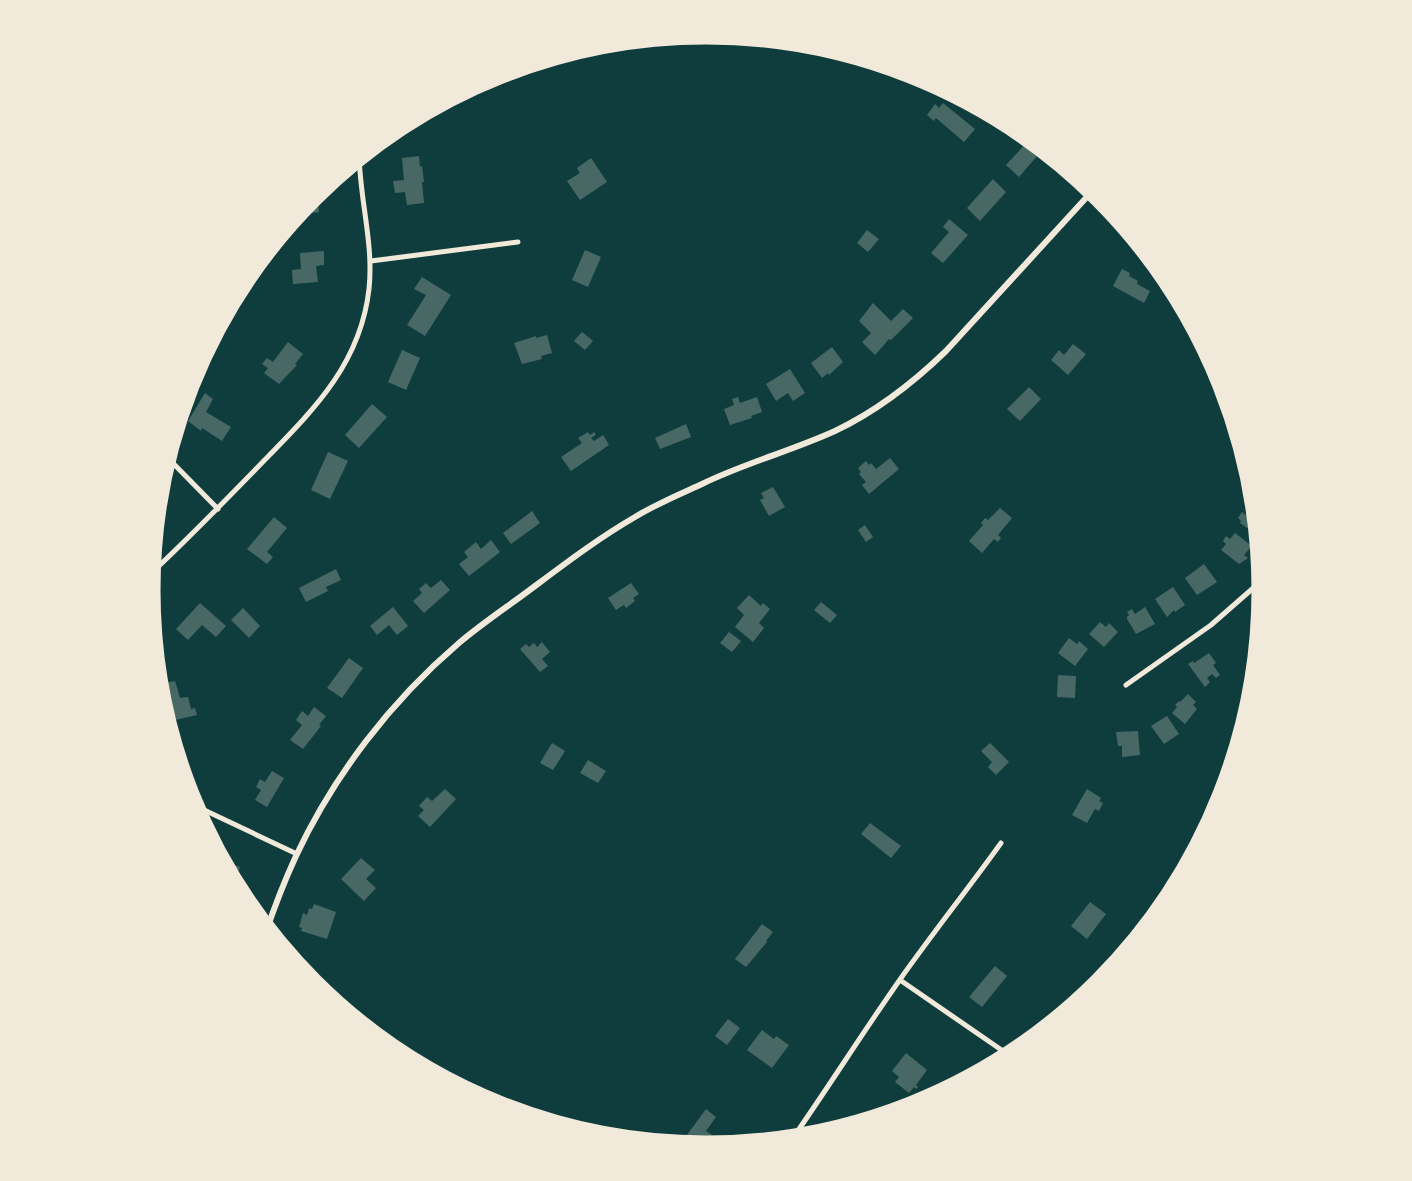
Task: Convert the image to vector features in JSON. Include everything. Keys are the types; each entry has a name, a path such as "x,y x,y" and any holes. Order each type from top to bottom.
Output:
{"street":[{"path":"157,568 218,509 313,410 338,377 353,348 369,291 371,261 360,163"},
{"path":"269,925 297,854 330,794 368,739 411,688 460,643 577,554 636,516 704,482 834,431 896,395 946,351 1089,195"},
{"path":"371,261 518,242"},
{"path":"171,461 218,509"},
{"path":"1126,685 1211,625 1256,586"},
{"path":"201,809 297,854"},
{"path":"797,1133 900,980 1001,843"},
{"path":"900,980 1005,1052"}],"building":[{"path":"943,103 975,129 964,142 936,118 934,121 927,115 935,104 939,108"},
{"path":"1026,143 1040,153 1019,177 1006,165"},
{"path":"419,156 424,182 424,203 407,205 405,192 395,193 393,181 404,180 402,158"},
{"path":"591,158 607,182 580,200 567,181 580,173 577,168"},
{"path":"993,179 1006,192 980,221 967,208"},
{"path":"318,200 319,212 305,214"},
{"path":"949,219 968,235 943,263 931,253 949,232 943,227"},
{"path":"867,230 879,239 868,252 857,243"},
{"path":"585,250 601,257 588,287 572,280"},
{"path":"324,251 324,265 316,266 318,282 293,284 292,270 301,269 300,253"},
{"path":"1122,269 1138,281 1137,284 1150,291 1144,303 1113,286"},
{"path":"422,277 451,295 425,336 407,325 426,295 414,289"},
{"path":"873,303 891,321 903,309 913,318 875,355 862,342 871,333 859,321"},
{"path":"582,332 593,341 585,350 574,341"},
{"path":"547,335 552,353 541,356 542,359 522,364 514,343"},
{"path":"288,342 303,354 295,364 297,365 279,384 264,373 268,368 262,364 267,358 273,362"},
{"path":"1073,344 1086,354 1068,375 1051,360 1059,350 1064,355"},
{"path":"832,347 843,362 822,378 811,363"},
{"path":"402,350 420,358 406,390 388,382"},
{"path":"790,369 805,393 793,401 788,393 776,401 766,384"},
{"path":"1029,387 1041,399 1020,421 1007,409"},
{"path":"205,393 213,399 206,412 231,427 222,441 188,421"},
{"path":"738,397 740,403 757,397 762,412 730,425 724,409 734,405 732,399"},
{"path":"372,404 387,417 359,448 345,435"},
{"path":"686,424 691,437 660,449 655,438"},
{"path":"588,432 590,435 594,432 596,435 591,438 594,441 603,435 609,445 571,471 561,457 582,443 578,438"},
{"path":"328,452 348,461 330,499 311,490"},
{"path":"890,458 899,469 869,494 862,485 866,482 859,474 861,472 858,468 866,461 876,469"},
{"path":"773,487 785,507 769,516 760,500 764,498 761,493"},
{"path":"1000,508 1012,518 998,535 1001,538 998,542 994,539 982,553 969,541 983,525 981,523 985,518 988,520"},
{"path":"1250,508 1253,532 1240,523 1238,518 1242,512 1245,515"},
{"path":"532,511 540,523 511,544 503,533"},
{"path":"274,517 287,528 267,552 273,557 267,564 247,549"},
{"path":"865,525 873,537 866,542 858,530"},
{"path":"1235,533 1252,546 1244,555 1248,558 1239,564 1221,550 1226,544 1223,541 1226,536 1230,539"},
{"path":"491,540 500,552 469,576 459,564 468,557 464,552 476,542 481,549"},
{"path":"1204,564 1217,582 1197,595 1185,578"},
{"path":"336,569 341,580 326,587 328,591 306,602 299,588"},
{"path":"441,580 450,590 424,613 413,601 422,593 419,589 426,583 431,588"},
{"path":"631,583 639,594 626,608 624,605 616,610 608,598"},
{"path":"1173,587 1185,605 1167,617 1155,599"},
{"path":"749,595 761,606 763,603 770,609 759,623 764,628 753,642 735,627 744,615 737,608"},
{"path":"821,602 837,615 830,623 814,610"},
{"path":"200,603 226,626 216,637 202,625 188,640 176,629"},
{"path":"393,607 408,626 397,635 389,625 377,635 370,626"},
{"path":"1145,607 1155,624 1136,634 1127,619 1127,612 1132,609 1135,614"},
{"path":"243,608 260,626 249,638 231,620"},
{"path":"1100,622 1106,627 1109,623 1118,632 1104,647 1089,634"},
{"path":"729,632 741,641 732,652 720,643"},
{"path":"1069,638 1077,644 1079,641 1088,649 1075,666 1058,653"},
{"path":"542,642 550,652 542,659 548,666 540,672 520,649 526,644 529,647 534,643 537,647"},
{"path":"1209,653 1220,675 1216,678 1212,674 1207,678 1210,682 1205,687 1188,664"},
{"path":"349,658 363,668 342,698 327,688"},
{"path":"1058,675 1076,676 1075,698 1057,697"},
{"path":"175,681 180,698 188,697 191,709 195,708 197,715 171,721 164,683"},
{"path":"1188,694 1196,702 1193,705 1197,709 1185,724 1172,713 1177,707 1175,705"},
{"path":"314,707 326,716 303,749 290,740 302,725 296,720 302,711 308,716"},
{"path":"1167,716 1179,734 1164,744 1151,726"},
{"path":"1138,731 1140,755 1122,757 1122,746 1118,746 1116,732"},
{"path":"552,743 565,751 553,770 540,763"},
{"path":"990,743 1009,762 996,775 988,767 992,762 981,751"},
{"path":"588,760 606,771 598,783 580,773"},
{"path":"272,771 284,778 267,807 255,800 261,790 256,787 260,779 265,782"},
{"path":"445,789 456,799 430,827 418,816 424,810 419,806 427,797 432,801"},
{"path":"1087,789 1101,798 1099,801 1103,803 1099,811 1095,809 1087,823 1072,815"},
{"path":"870,823 901,846 891,858 861,834"},
{"path":"361,858 375,870 366,879 376,888 364,901 341,879"},
{"path":"227,862 240,867 236,877 229,866"},
{"path":"1090,902 1106,914 1087,939 1071,926"},
{"path":"314,904 336,912 327,939 301,931 302,928 299,927 303,913 307,915"},
{"path":"762,924 773,932 746,967 735,959"},
{"path":"995,966 1007,976 982,1007 969,997"},
{"path":"728,1019 740,1028 727,1045 715,1036"},
{"path":"762,1030 789,1045 772,1068 747,1050"},
{"path":"906,1053 927,1070 916,1085 918,1087 914,1087 909,1093 895,1082 899,1077 892,1071"},
{"path":"706,1109 716,1117 706,1131 712,1135 707,1141 683,1140"}]}
